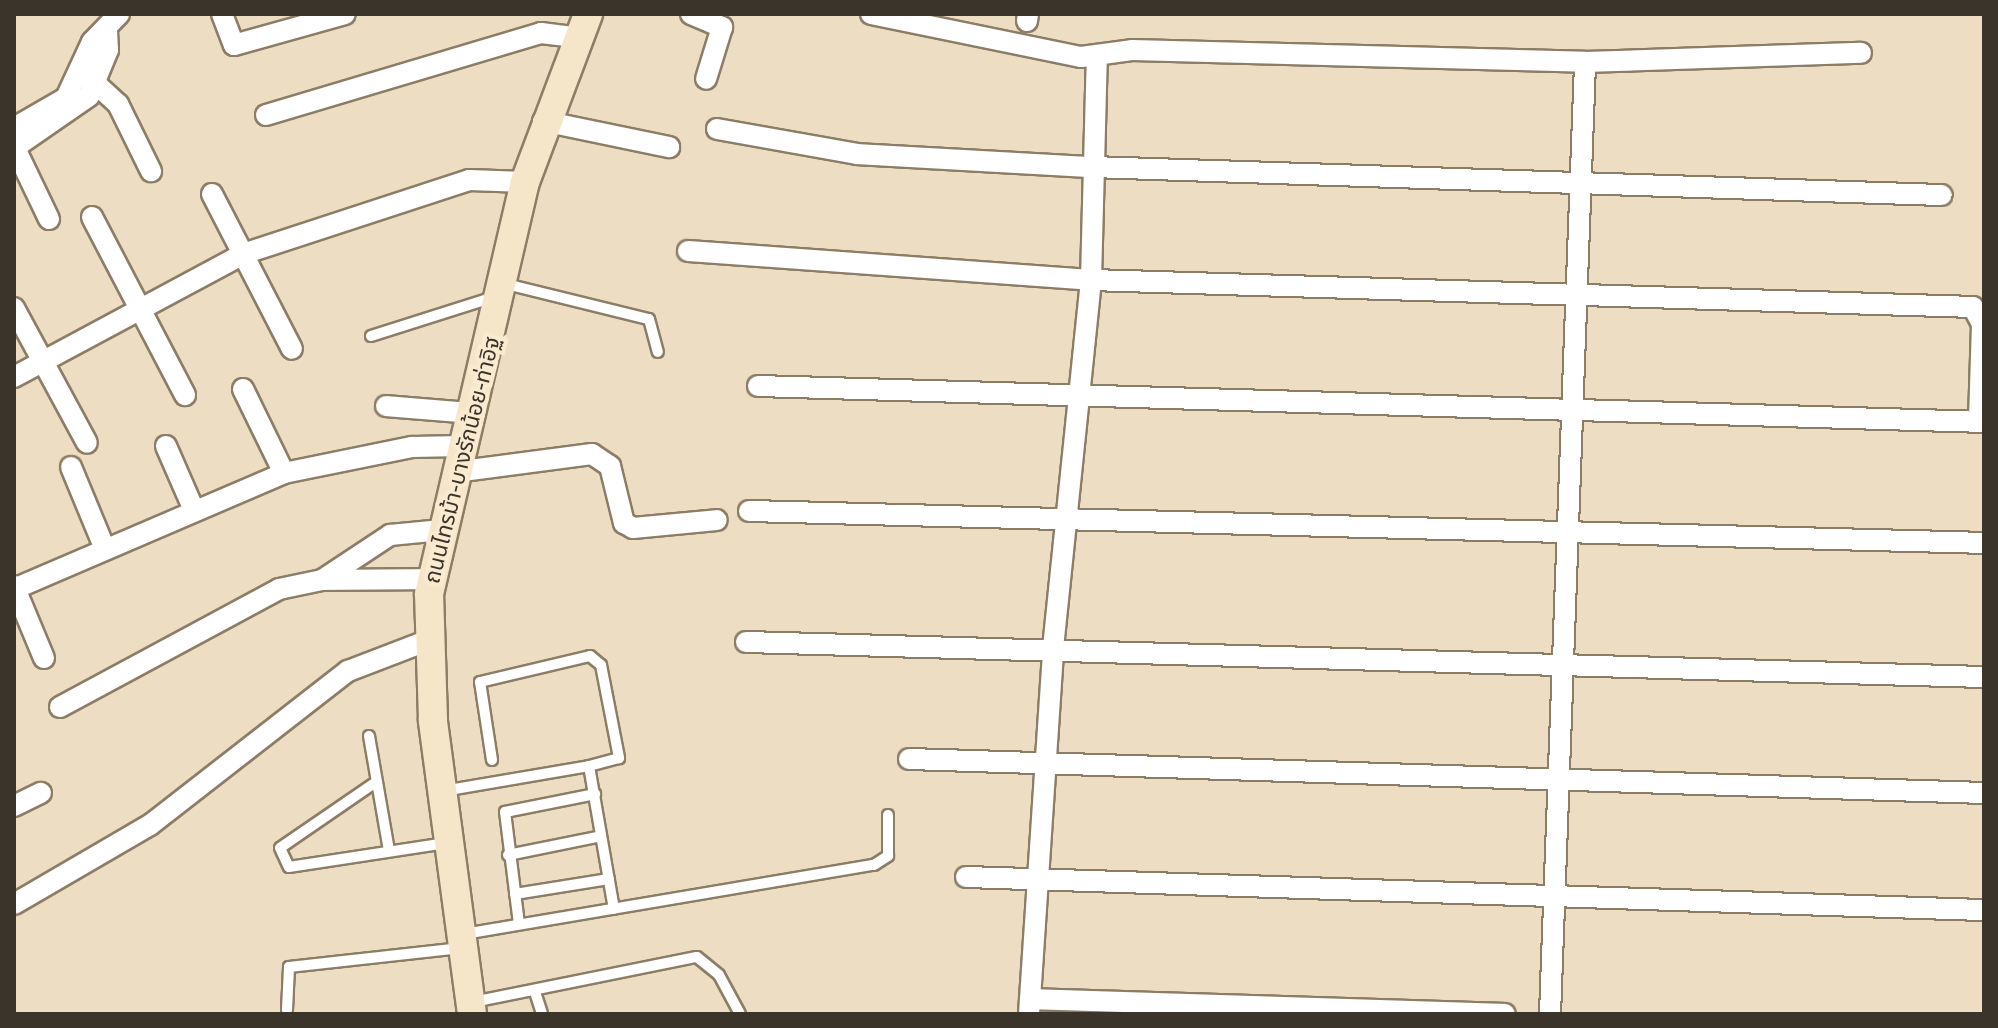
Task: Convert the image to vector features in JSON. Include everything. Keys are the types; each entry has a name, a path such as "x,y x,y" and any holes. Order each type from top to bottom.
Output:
{"street":[{"path":"222,14 234,45 345,14"},
{"path":"691,14 722,27 706,79"},
{"path":"871,14 1065,55 1585,62 1861,53"},
{"path":"266,115 541,33 583,26"},
{"name":"ถนนไทรม้า-บางรักน้อย-ท่าอิฐ","path":"472,1008 441,791 426,641 433,579 458,459 504,292 525,182 543,121 583,26"},
{"path":"49,219 14,147 80,108 107,33"},
{"path":"1097,55 1091,280 1053,648 1040,880 1029,1007 1505,1014"},
{"path":"1550,1014 1567,409 1578,296 1585,62"},
{"path":"14,128 56,107 89,77"},
{"path":"89,77 118,104 151,171"},
{"path":"543,121 669,147"},
{"path":"717,129 857,154 1092,167 1942,195"},
{"path":"14,377 243,254 469,180 525,182"},
{"path":"212,194 292,349"},
{"path":"92,217 185,395"},
{"path":"688,251 1091,280 1973,307 1982,324 1982,422 1081,393 758,386"},
{"path":"14,308 87,443"},
{"path":"243,389 284,473"},
{"path":"386,406 472,413"},
{"path":"166,446 194,510"},
{"path":"44,658 14,588 284,473 412,447 458,459 592,454 610,466 624,523 633,528 717,520"},
{"path":"71,467 105,549"},
{"path":"749,511 1068,515 1984,543"},
{"path":"322,580 390,535 442,530"},
{"path":"60,707 279,589 322,580 433,579"},
{"path":"14,904 150,825 348,671 426,641"},
{"path":"746,642 1053,648 1984,677"},
{"path":"909,759 1984,793"},
{"path":"15,804 41,793"},
{"path":"966,877 1984,910"}],"lane":[{"path":"371,336 504,292 649,319 658,352"},
{"path":"441,791 619,758 601,665 590,656 480,682 492,760"},
{"path":"369,736 389,851"},
{"path":"589,766 614,909"},
{"path":"376,782 279,852 293,868 448,843"},
{"path":"519,924 505,812 595,794"},
{"path":"287,1010 289,967 462,941 519,924 884,862 888,815"},
{"path":"508,855 601,836"},
{"path":"515,894 609,879"},
{"path":"472,1008 697,957 719,975 740,1014"},
{"path":"535,992 542,1014"}]}
